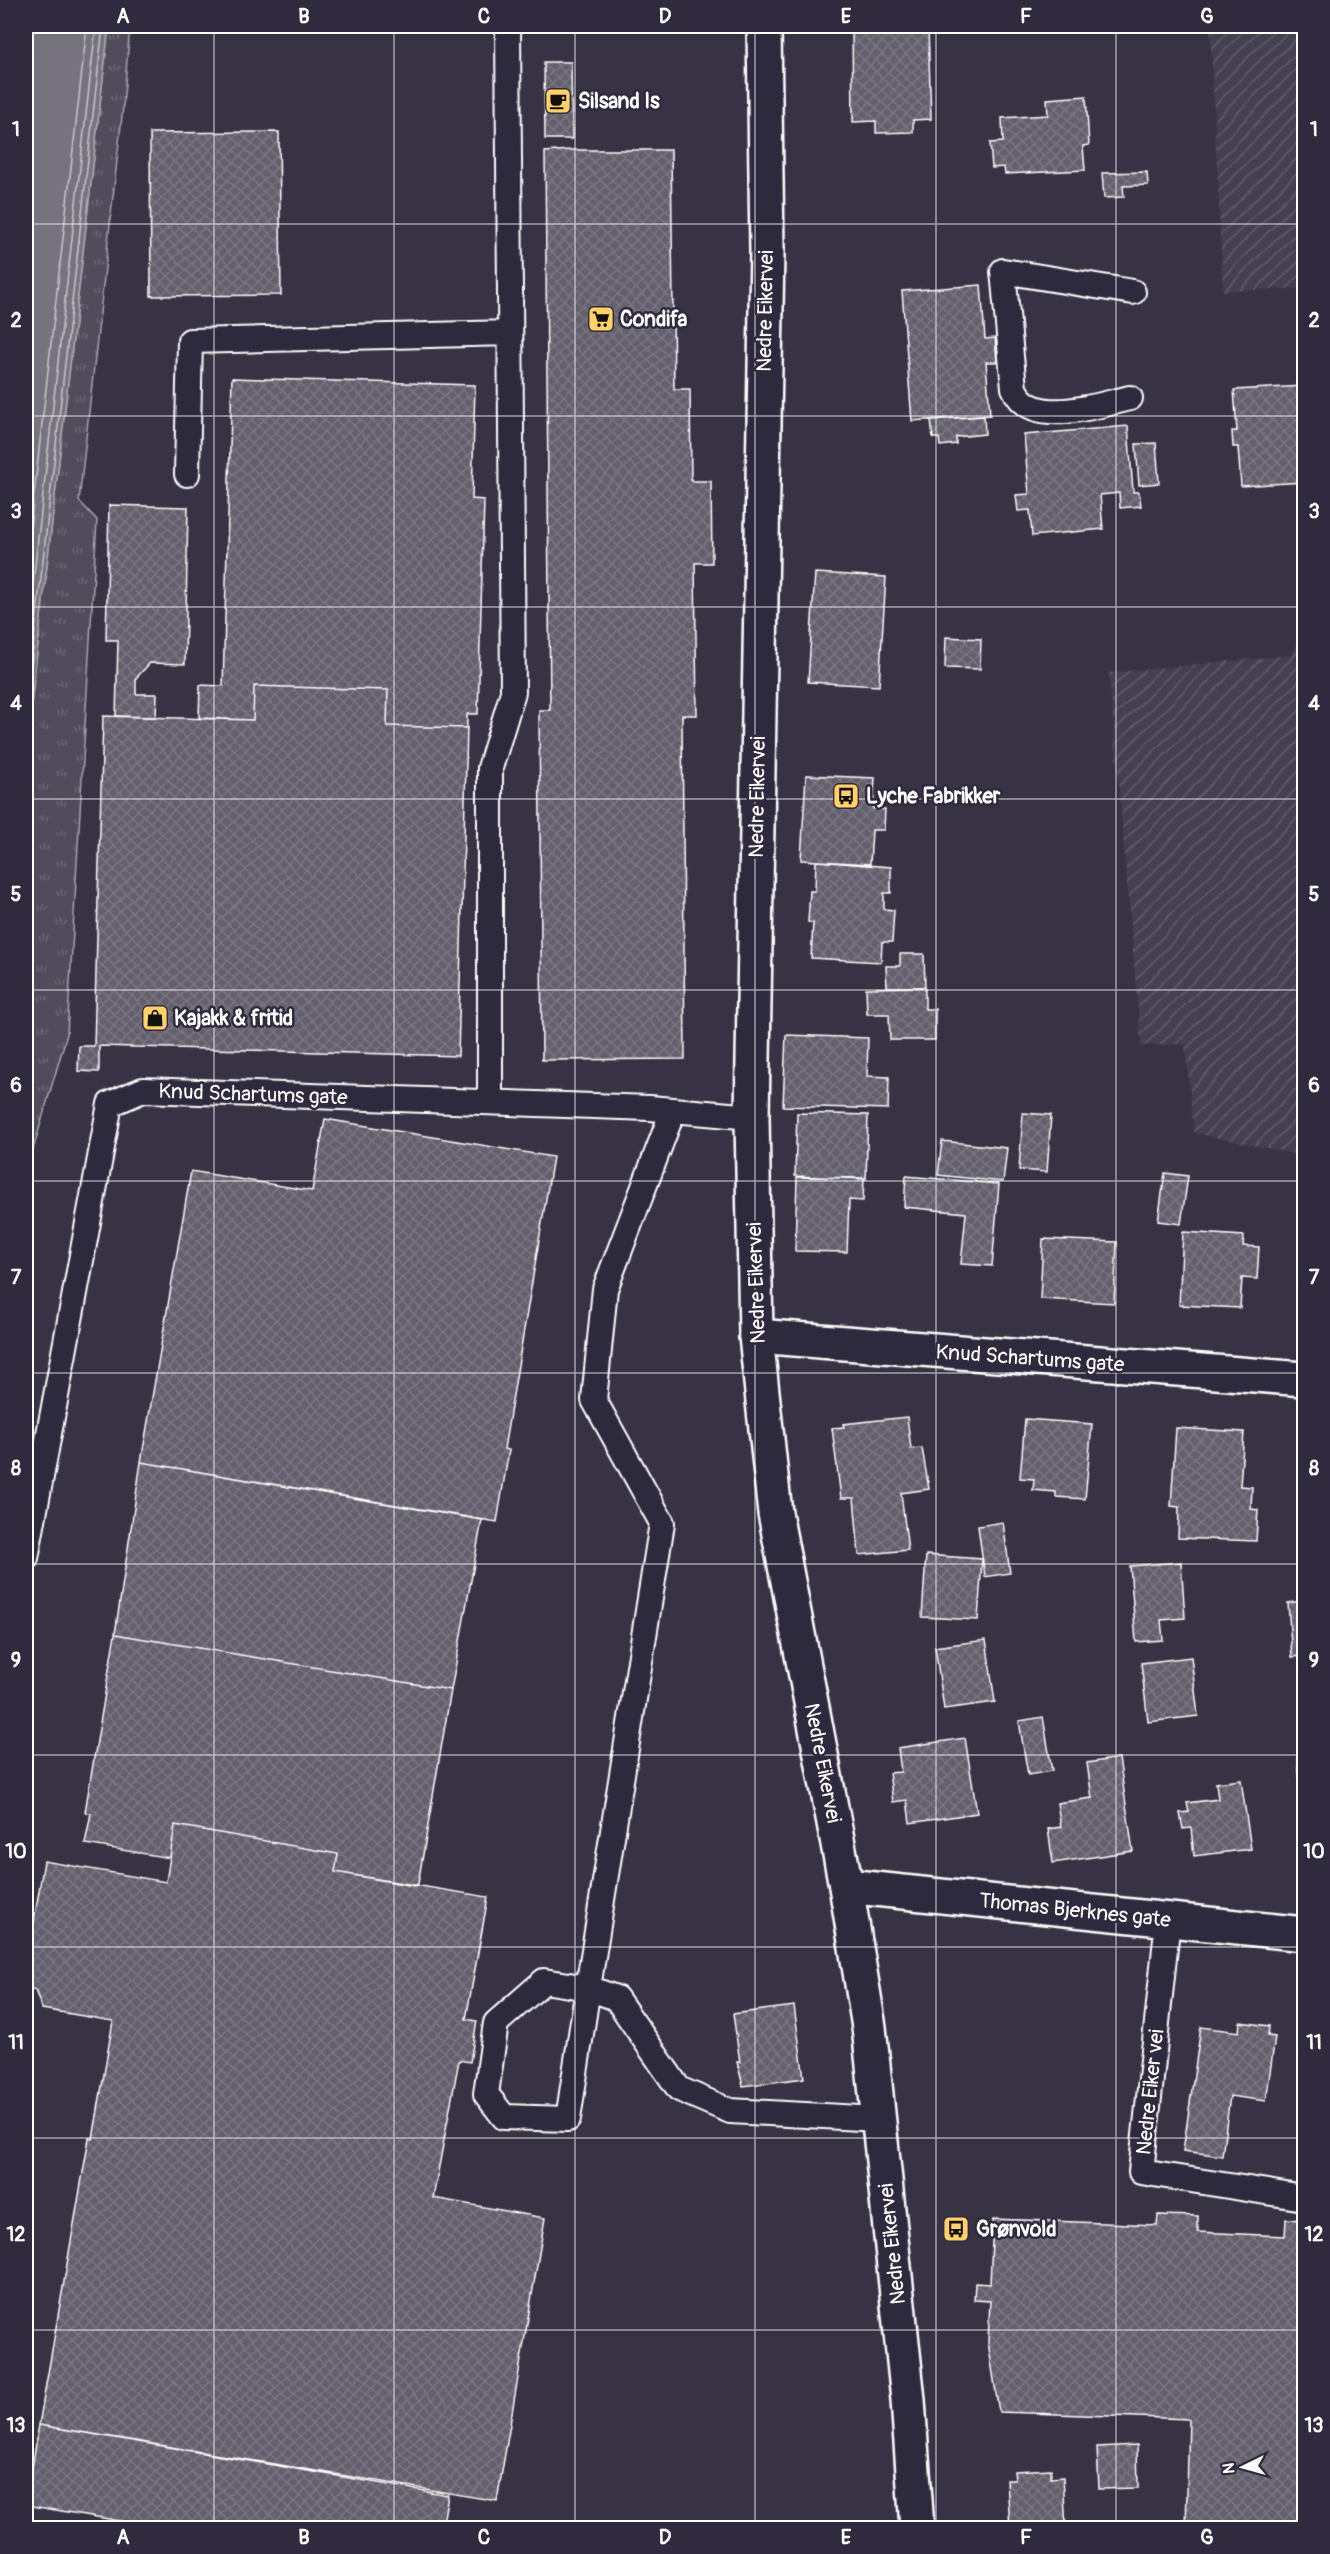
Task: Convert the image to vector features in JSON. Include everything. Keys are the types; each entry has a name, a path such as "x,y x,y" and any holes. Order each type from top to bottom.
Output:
{"main road":[{"name":"Nedre Eikervei","path":"764,26 767,251 752,1117 756,1336 775,1513 846,1886 869,2027 908,2400 917,2529"},
{"name":"Knud Schartums gate","path":"756,1336 1305,1379"},
{"name":"Thomas Bjerknes gate","path":"846,1886 1305,1934"}],"lane":[{"path":"490,1102 490,768 513,692 508,26"},
{"path":"1130,398 1069,411 1040,410 1024,404 1018,398 1014,388 1003,272 1133,292"},
{"path":"188,474 190,341 510,333"},
{"name":"Knud Schartums gate","path":"26,1558 110,1104 143,1090 674,1110 752,1117"},
{"path":"674,1110 605,1290 594,1400 662,1524 588,1988 568,2119 504,2117 486,2094 496,2023 544,1981 588,1988 616,1998 679,2089 730,2111 878,2119"},
{"name":"Nedre Eiker vei","path":"1168,1920 1141,2172 1305,2198"}],"shaded area":[{"path":"1210,26 1304,26 1304,288 1223,291"},
{"path":"1304,633 1304,1156 1194,1133 1185,1044 1141,1046 1109,673 1291,655"}],"green space":[{"path":"109,26 130,26 79,501 97,520 67,1034 32,1153 26,1194 26,748"}],"water":[{"path":"26,26 109,26 26,748"}],"building":[{"path":"852,26 880,26 880,29 928,28 931,119 913,120 913,132 876,133 876,121 853,122"},
{"name":"Silsand Is","path":"544,62 571,62 572,139 545,139"},
{"path":"1086,96 1089,145 1083,146 1085,170 1005,174 1004,167 992,168 990,143 1003,142 1002,118 1048,115 1047,99"},
{"path":"279,132 281,295 151,296 150,133"},
{"path":"671,150 674,389 690,389 691,481 711,481 712,563 695,563 697,715 682,715 685,1059 542,1060 539,710 550,710 545,152"},
{"path":"1147,172 1148,185 1123,186 1124,197 1104,198 1102,173"},
{"path":"981,285 985,339 995,338 997,362 986,362 990,415 912,421 902,291"},
{"path":"232,378 475,385 472,499 484,500 478,714 467,714 467,728 387,726 388,690 254,686 253,720 199,718 200,685 223,686"},
{"path":"1304,386 1304,482 1241,486 1238,447 1233,447 1232,431 1237,431 1234,390"},
{"path":"984,416 985,434 956,437 956,444 940,446 939,438 933,438 931,420"},
{"path":"1128,426 1133,492 1139,492 1141,506 1120,508 1119,493 1100,495 1103,529 1032,536 1030,510 1018,511 1016,495 1029,494 1024,435"},
{"path":"1156,443 1159,483 1139,485 1136,444"},
{"path":"109,505 188,507 185,664 150,663 136,678 136,694 157,694 156,717 116,716 118,640 106,640"},
{"path":"815,573 886,577 879,686 808,682"},
{"path":"946,637 981,639 980,669 945,668"},
{"path":"254,686 388,690 387,726 467,728 458,1056 99,1046 99,1072 78,1071 79,1046 94,1046 103,716 253,720"},
{"path":"806,775 875,778 873,809 885,809 884,830 872,830 870,864 801,860"},
{"path":"816,861 891,867 891,893 884,893 884,909 894,910 892,942 882,942 881,962 811,958 813,923 808,922 810,891 815,891"},
{"path":"900,954 924,954 925,987 887,987 886,966 900,966"},
{"path":"925,987 925,1009 935,1009 935,1040 890,1040 889,1014 867,1014 866,988"},
{"path":"786,1035 868,1038 867,1076 889,1077 888,1109 783,1106"},
{"path":"797,1113 868,1115 866,1179 795,1176"},
{"path":"1023,1113 1051,1115 1047,1172 1019,1170"},
{"path":"325,1119 553,1157 504,1449 509,1450 497,1522 141,1462 191,1171 312,1191"},
{"path":"942,1141 1007,1148 1003,1182 938,1175"},
{"path":"1165,1173 1188,1176 1181,1224 1158,1221"},
{"path":"906,1176 999,1184 992,1266 961,1264 966,1213 904,1207"},
{"path":"797,1177 864,1178 863,1201 849,1200 847,1252 795,1251"},
{"path":"1183,1232 1244,1236 1243,1246 1259,1247 1257,1279 1242,1278 1240,1308 1179,1305"},
{"path":"1043,1239 1117,1242 1114,1303 1040,1299"},
{"path":"907,1417 911,1449 922,1448 929,1489 901,1493 908,1550 859,1555 854,1498 841,1498 832,1428 844,1427 843,1424"},
{"path":"1025,1419 1092,1424 1085,1499 1056,1497 1056,1492 1033,1490 1034,1479 1020,1478"},
{"path":"1176,1428 1244,1432 1240,1486 1252,1487 1251,1509 1258,1510 1256,1541 1178,1538 1179,1507 1171,1506"},
{"path":"141,1462 482,1520 451,1690 115,1634"},
{"path":"1003,1522 1010,1573 985,1577 978,1526"},
{"path":"926,1555 982,1559 978,1620 922,1617"},
{"path":"1181,1562 1185,1618 1161,1620 1163,1640 1136,1642 1130,1566"},
{"path":"1304,1601 1304,1656 1292,1657 1288,1603"},
{"path":"115,1634 451,1690 418,1884 414,1886 335,1872 338,1854 175,1825 170,1858 85,1844 91,1813 85,1812"},
{"path":"986,1640 995,1702 944,1709 935,1647"},
{"path":"1191,1657 1198,1716 1148,1722 1141,1663"},
{"path":"1043,1717 1052,1771 1028,1775 1019,1721"},
{"path":"965,1738 977,1813 910,1823 907,1800 893,1802 889,1773 901,1772 898,1748"},
{"path":"1119,1758 1133,1851 1053,1863 1048,1829 1061,1827 1057,1803 1092,1798 1087,1763"},
{"path":"1304,1758 1304,1803 1301,1803 1298,1759"},
{"path":"1241,1780 1251,1849 1194,1856 1191,1828 1183,1829 1180,1813 1189,1812 1187,1803 1218,1799 1216,1783"},
{"path":"175,1825 338,1854 335,1872 488,1897 466,2019 477,2021 470,2062 459,2060 433,2198 545,2218 497,2501 39,2425 89,2138 93,2139 113,2021 42,2009 35,1990 26,1988 26,1969 44,1861 166,1882"},
{"path":"794,2006 804,2078 743,2086 737,2062 740,2062 733,2014"},
{"path":"1240,2022 1269,2026 1268,2036 1275,2037 1266,2101 1230,2096 1222,2156 1183,2151 1201,2027 1239,2032"},
{"path":"1158,2215 1198,2216 1198,2232 1285,2236 1286,2219 1304,2220 1304,2528 1186,2528 1189,2419 999,2412 988,2342 990,2301 974,2300 975,2283 990,2284 993,2219 1157,2225"},
{"path":"39,2425 448,2495 442,2528 161,2528 26,2505"},
{"path":"1137,2445 1138,2488 1099,2489 1097,2447"},
{"path":"1051,2469 1051,2478 1063,2477 1066,2528 1010,2528 1007,2480 1015,2480 1014,2471"}],"place":[{"name":"Silsand Is","path":"558,101"},
{"name":"Condifa","path":"601,319"},
{"name":"Lyche Fabrikker","path":"846,796"},
{"name":"Kajakk & fritid","path":"155,1018"},
{"name":"Grønvold","path":"956,2229"}]}
